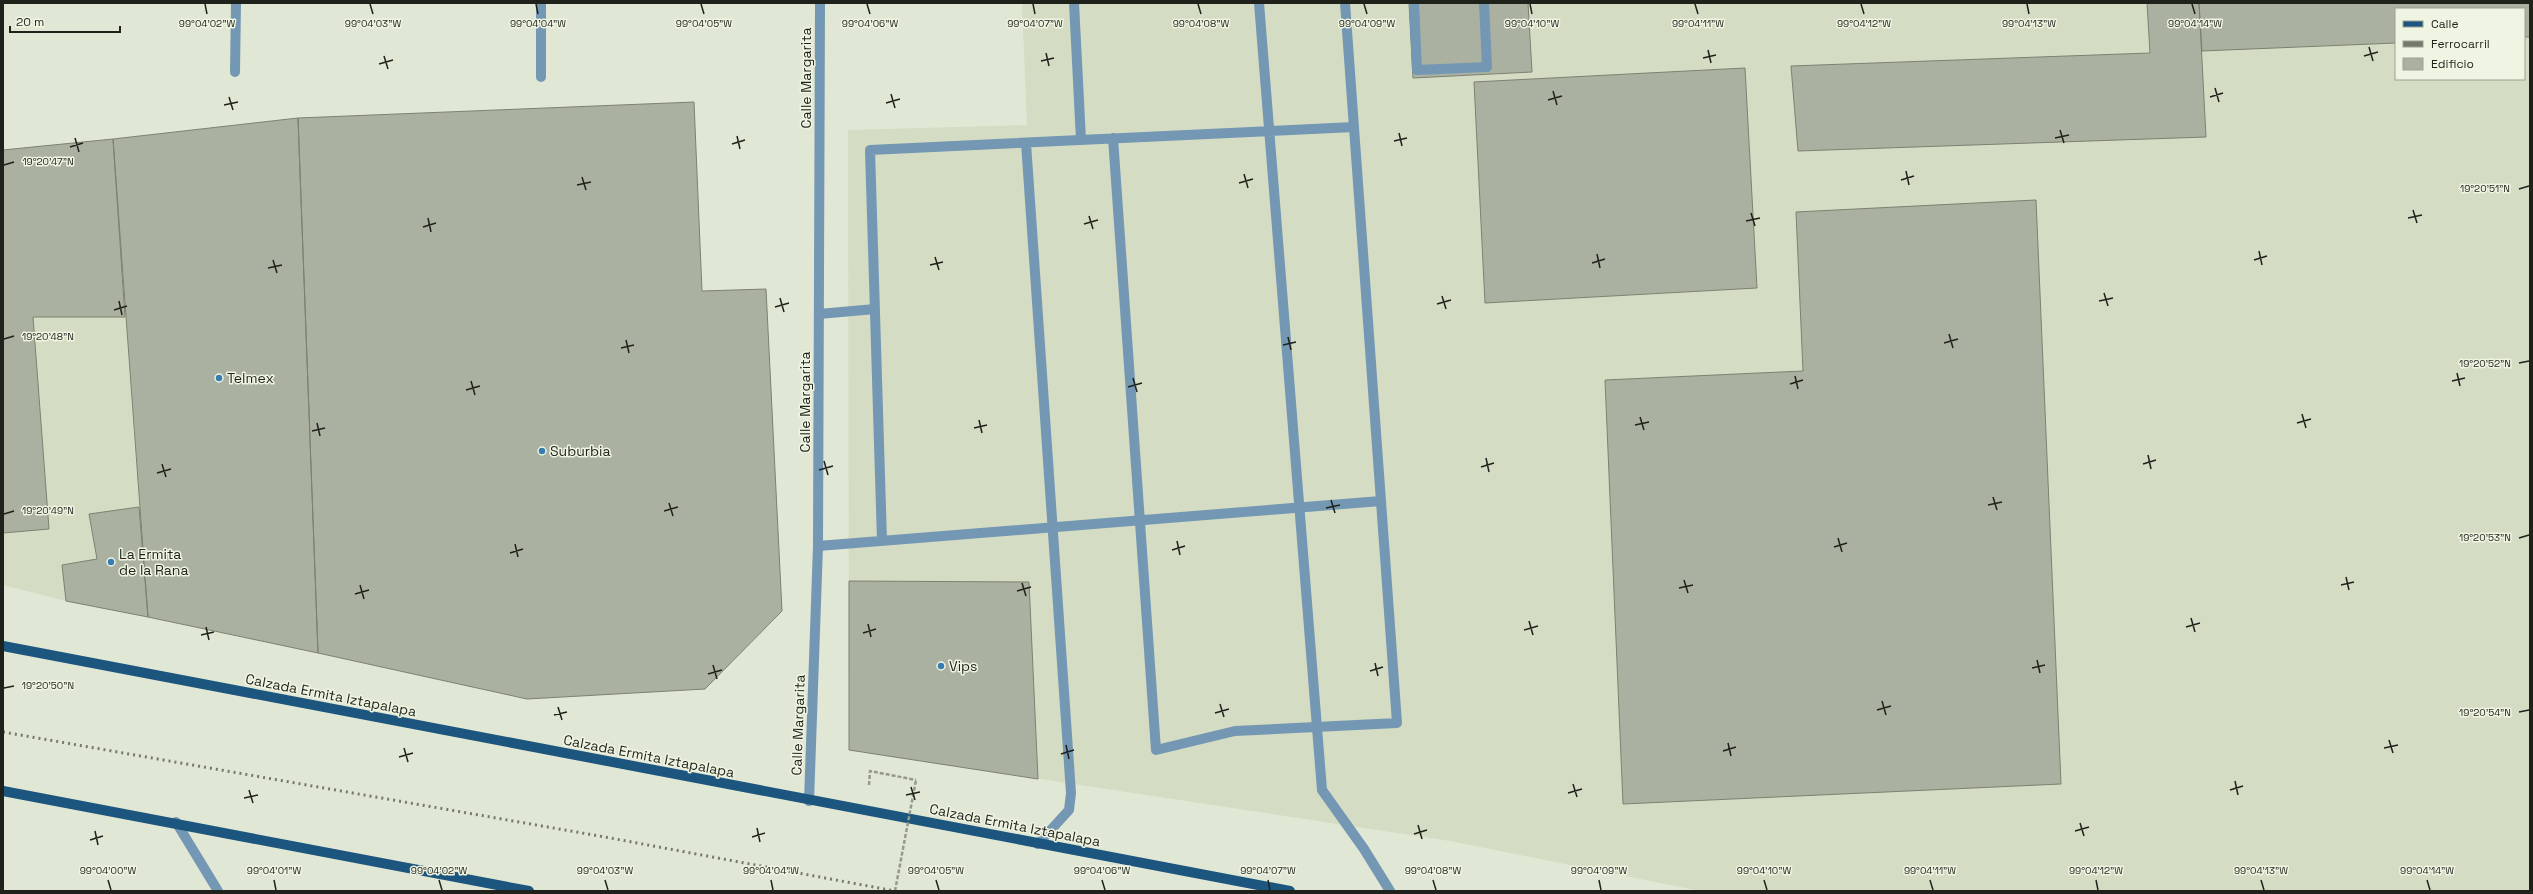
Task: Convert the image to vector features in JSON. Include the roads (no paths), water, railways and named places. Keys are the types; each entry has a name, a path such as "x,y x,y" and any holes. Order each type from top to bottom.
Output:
{"main road":[{"name":"Calzada Ermita Iztapalapa","path":"3,646 809,801 1290,891"},
{"path":"3,791 176,822 529,891"}],"street":[{"path":"235,72 236,3"},
{"path":"541,3 541,77"},
{"name":"Calle Margarita","path":"809,801 818,546 820,3"},
{"path":"1074,3 1081,140"},
{"path":"1260,3 1322,790 1364,849 1390,891"},
{"path":"1113,138 1156,750 1235,731 1396,723 1345,3"},
{"path":"1414,3 1417,70 1487,67 1484,3"},
{"path":"882,540 870,150 1354,127"},
{"path":"1026,143 1071,793 1069,810 1038,844"},
{"path":"819,314 875,310"},
{"path":"818,546 1381,501"},
{"path":"176,822 218,891"}],"railway":[{"path":"3,732 605,837 895,891"}],"place":[{"name":"Telmex","path":"219,378"},
{"name":"Suburbia","path":"542,451"},
{"name":"La Ermita de la Rana","path":"111,562"},
{"name":"Vips","path":"941,666"}]}
